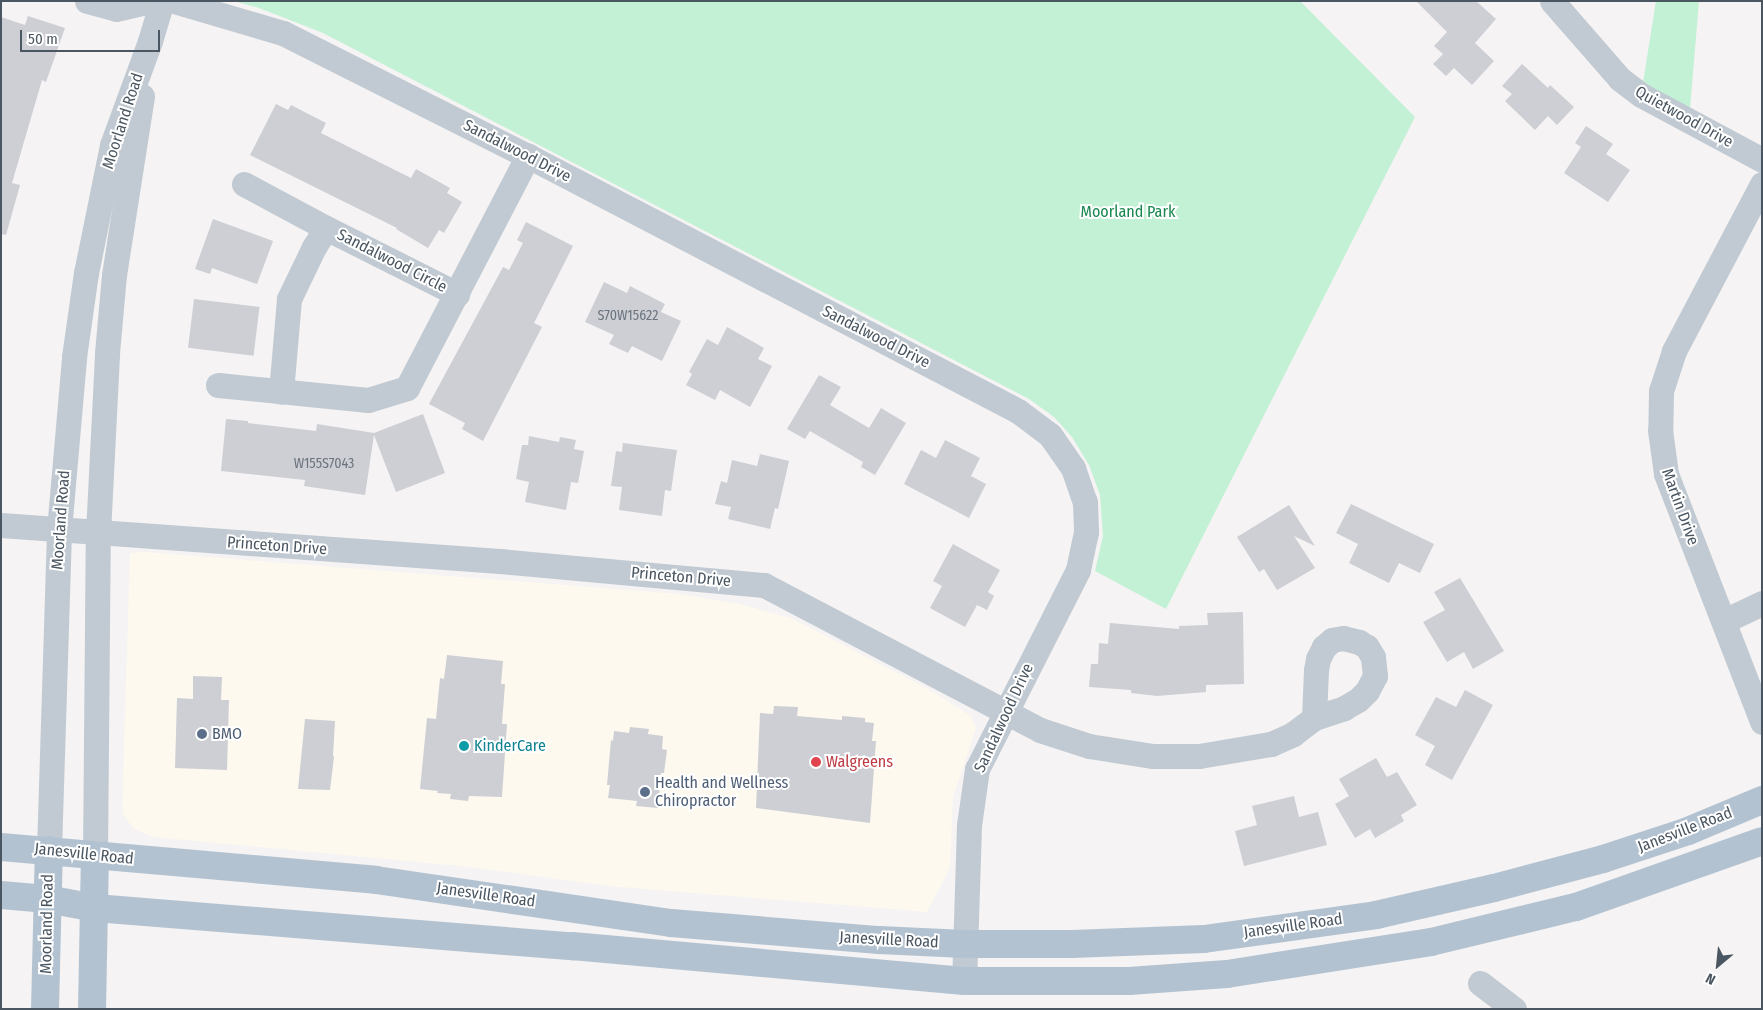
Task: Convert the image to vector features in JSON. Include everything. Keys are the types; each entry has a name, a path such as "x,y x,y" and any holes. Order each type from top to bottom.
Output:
{"main road":[{"name":"Janesville Road","path":"1,847 376,880 671,923 879,940 965,944 1072,944 1204,939 1376,915 1494,888 1603,859 1688,831 1762,800"},
{"name":"Janesville Road","path":"1,895 48,899 95,908 572,946 964,981 1129,981 1227,974 1431,942 1576,908 1762,841"},
{"name":"Moorland Road","path":"45,1009 49,850"},
{"name":"Moorland Road","path":"92,1009 95,856"}],"street":[{"path":"87,1 116,9 150,1"},
{"name":"Moorland Road","path":"49,850 59,530 74,357 86,273 112,145 150,41 162,1"},
{"name":"Sandalwood Drive","path":"174,1 283,33 528,156 1018,411 1050,435 1073,468 1085,502 1086,532 1078,570 977,769 969,825 964,981"},
{"name":"Quietwood Drive","path":"1552,1 1620,78 1641,95 1762,160"},
{"name":"Moorland Road","path":"95,856 98,533 107,353 114,275 150,41"},
{"name":"Sandalwood Circle","path":"218,385 368,400 407,388 528,156"},
{"name":"Sandalwood Circle","path":"244,184 457,294"},
{"name":"Martin Drive","path":"1762,184 1674,351 1661,392 1660,430 1666,474 1762,722"},
{"name":"Sandalwood Circle","path":"281,392 289,299 314,247 326,228"},
{"name":"Princeton Drive","path":"1,526 490,560 764,585 1005,711 1064,739 1124,753 1153,756 1199,756 1271,744 1293,734 1314,718"},
{"path":"1724,621 1762,603"},
{"path":"1480,983 1514,1009"}],"shaded area":[{"path":"145,552 680,594 739,604 791,618 930,690 971,716 976,728 953,797 950,868 927,912 608,886 470,867 153,837 134,829 122,813 130,553"}],"green space":[{"name":"Moorland Park","path":"234,1 1300,1 1415,117 1166,609 1095,571 1103,536 1100,495 1089,465 1072,437 1054,417 1029,399 323,33 259,8"},
{"path":"1656,1 1699,1 1689,121 1641,95"}],"building":[{"path":"1416,1 1476,1 1496,19 1475,43 1494,61 1472,85 1454,68 1446,76 1433,64 1443,54 1434,46 1447,32"},
{"path":"28,16 65,28 46,82 42,80 12,183 20,185 6,235 1,234 1,17 25,25"},
{"path":"1522,64 1548,88 1550,85 1574,107 1557,125 1548,116 1535,130 1505,101 1512,94 1502,86"},
{"path":"276,104 288,110 291,105 326,123 321,133 411,178 416,169 450,188 447,193 462,202 444,233 439,230 428,248 397,228 250,155"},
{"path":"1586,126 1613,144 1606,154 1630,170 1608,202 1564,173 1581,147 1575,143"},
{"path":"213,219 273,241 257,284 212,268 210,274 195,269"},
{"path":"526,222 573,246 534,323 542,327 483,441 462,429 465,423 429,404 503,267 509,270 523,243 517,240"},
{"path":"604,282 627,293 630,286 665,304 661,312 681,321 662,361 632,346 628,353 609,344 614,335 585,322"},
{"path":"194,299 260,307 254,356 188,348"},
{"path":"727,327 764,348 758,359 772,366 750,407 720,390 715,400 686,385 692,374 689,372 707,339 718,345"},
{"path":"819,375 841,387 830,405 869,428 881,408 906,423 875,475 861,467 863,462 810,431 805,439 787,429"},
{"path":"423,414 445,473 396,492 374,435 365,495 304,486 305,480 221,471 226,419 316,431 317,424 374,433"},
{"path":"529,436 559,442 560,437 576,440 574,449 584,451 578,483 571,482 566,510 525,502 529,482 516,479 522,445 528,445"},
{"path":"945,440 980,458 971,476 986,484 969,518 904,484 921,450 936,458"},
{"path":"623,443 677,450 671,491 665,490 662,516 619,510 622,487 611,486 616,451 622,452"},
{"path":"760,454 789,461 778,509 775,508 770,529 728,519 731,507 715,504 721,481 727,483 732,460 757,466"},
{"path":"1351,504 1434,544 1420,573 1399,563 1389,583 1349,563 1358,544 1336,533"},
{"path":"1289,505 1315,546 1294,536 1315,568 1277,590 1264,569 1259,572 1237,537"},
{"path":"953,544 1000,570 988,592 994,596 987,610 977,605 965,627 930,608 942,586 933,581"},
{"path":"1460,578 1504,651 1473,669 1464,652 1447,662 1423,622 1445,610 1434,592"},
{"path":"1243,612 1244,684 1206,685 1206,692 1157,696 1131,693 1131,690 1089,687 1091,664 1098,664 1099,643 1108,644 1110,623 1179,629 1179,626 1208,625 1207,613"},
{"name":"KinderCare","path":"447,655 503,661 501,684 505,684 502,724 507,724 502,797 469,796 468,801 450,799 451,794 420,789 427,718 436,719 440,678 444,679"},
{"name":"BMO","path":"193,676 222,677 221,700 229,700 227,770 175,768 177,698 193,699"},
{"path":"1465,690 1493,705 1452,780 1425,765 1435,746 1415,735 1436,697 1456,707"},
{"name":"Walgreens","path":"774,706 798,707 797,716 842,720 842,716 865,718 865,722 874,723 872,741 876,741 870,823 756,808 760,713 773,714"},
{"path":"305,719 335,721 334,757 330,790 298,789"},
{"path":"630,727 649,729 648,734 663,736 662,749 667,750 664,773 661,773 658,808 636,806 637,801 608,798 610,785 607,785 611,740 613,741 614,731 629,733"},
{"path":"1376,758 1387,777 1397,772 1417,805 1401,815 1404,821 1375,838 1370,829 1355,838 1335,804 1349,796 1339,779"},
{"path":"1294,796 1299,817 1318,812 1327,845 1244,866 1235,831 1257,825 1252,806"}],"place":[{"name":"BMO","path":"202,734"},
{"name":"KinderCare","path":"464,746"},
{"name":"Walgreens","path":"816,762"},
{"name":"Health and Wellness Chiropractor","path":"645,792"}]}
